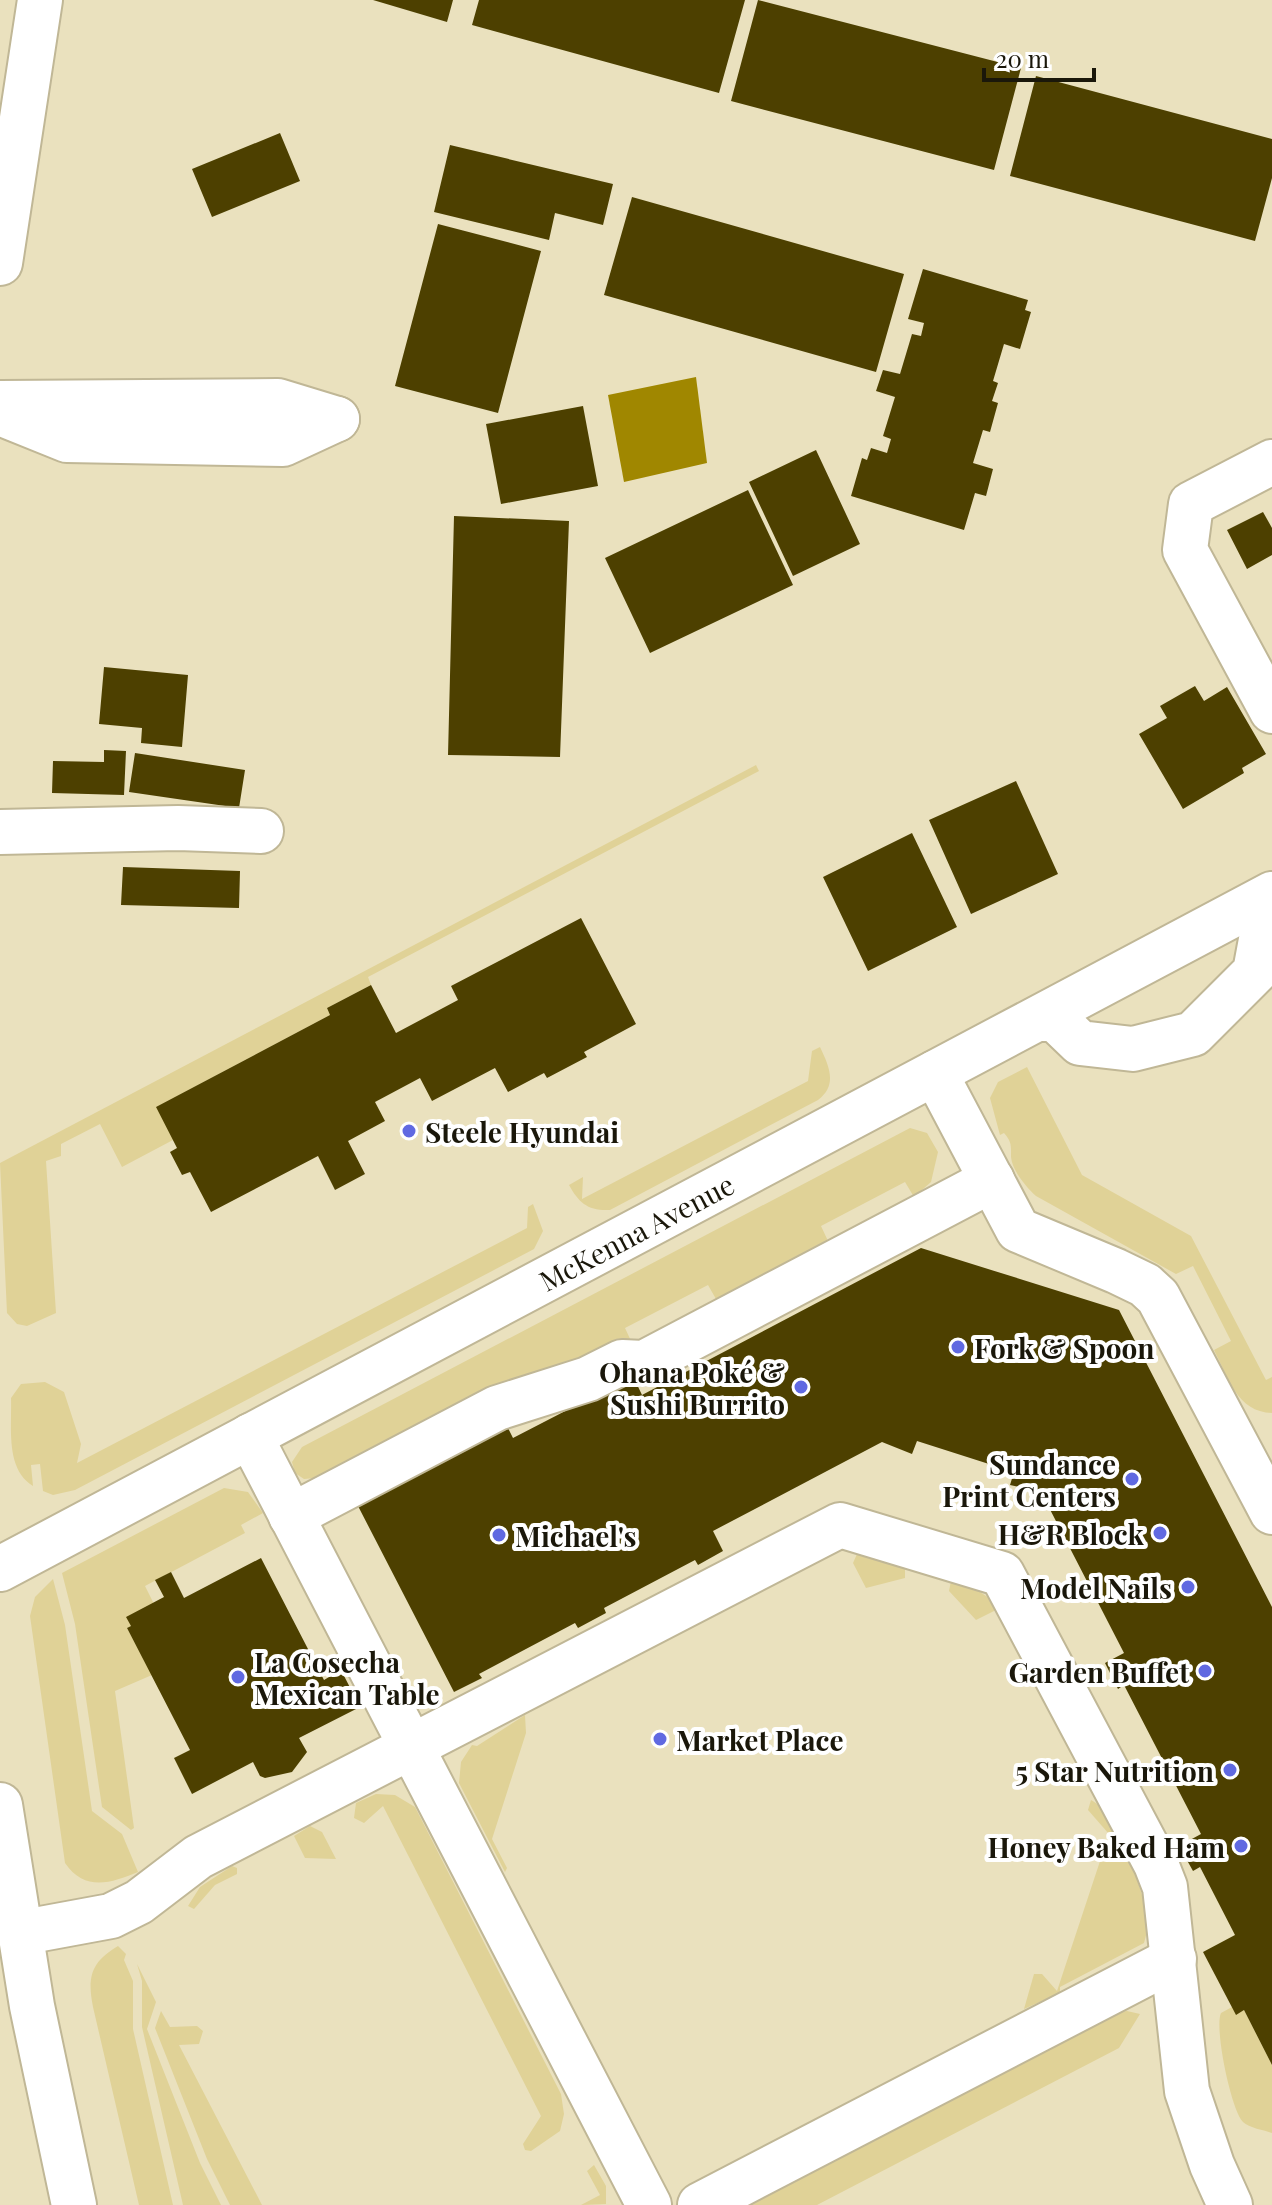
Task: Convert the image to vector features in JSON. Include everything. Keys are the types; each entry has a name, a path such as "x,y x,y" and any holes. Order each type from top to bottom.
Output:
{"street":[{"path":"0,263 40,0"},
{"path":"0,403 278,401 337,419 283,444 67,440 0,413"},
{"path":"1272,462 1191,504 1185,550 1272,711"},
{"path":"0,832 178,828 261,831"},
{"path":"1038,1019 1055,1019 1080,1043 1133,1049 1193,1034 1255,972 1267,897"},
{"name":"McKenna Avenue","path":"0,1569 1267,897"},
{"path":"935,1073 1018,1230 1116,1271 1145,1285 1158,1297 1272,1512"},
{"path":"291,1516 497,1408 588,1379 622,1362 644,1363 992,1180"},
{"path":"250,1436 649,2205"},
{"path":"19,1933 96,1920 127,1909 198,1857 840,1525 1002,1574 1156,1864 1170,1913 1187,2091 1212,2165 1230,2205"},
{"path":"0,1805 19,1933 56,2131 74,2205"},
{"path":"700,2205 1174,1959"}],"shaded area":[{"path":"696,377 707,463 624,482 608,395"},
{"path":"756,765 759,771 368,977 371,985 327,1008 330,1015 157,1107 173,1140 122,1167 100,1124 61,1144 61,1156 46,1161 56,1313 27,1326 17,1324 7,1313 0,1163"},
{"path":"820,1047 829,1068 830,1082 818,1100 610,1210 585,1205 569,1185 583,1177 582,1199 808,1081 812,1051"},
{"path":"1027,1067 1082,1175 1191,1236 1266,1380 1272,1377 1272,1413 1250,1407 1229,1382 1214,1350 1231,1341 1193,1266 1176,1274 1036,1196 1020,1178 1012,1162 1010,1142 1004,1133 1000,1135 990,1098 998,1082"},
{"path":"910,1128 927,1133 938,1152 931,1182 914,1197 905,1182 821,1226 828,1241 716,1299 708,1285 625,1328 632,1343 584,1369 481,1390 315,1478 304,1479 295,1473 292,1462 302,1447"},
{"path":"533,1204 543,1231 534,1249 75,1490 53,1495 43,1491 40,1464 31,1465 33,1486 18,1469 12,1446 11,1398 21,1384 45,1382 64,1392 81,1444 77,1463 527,1228 528,1207"},
{"path":"224,1488 248,1492 263,1513 241,1525 245,1533 145,1586 158,1612 127,1628 152,1675 115,1691 134,1828 131,1830 102,1807 75,1624 62,1573"},
{"path":"863,1552 905,1567 905,1578 866,1588 853,1563 857,1554"},
{"path":"53,1579 65,1625 92,1811 122,1834 138,1872 108,1882 81,1878 65,1863 30,1616 35,1597"},
{"path":"951,1581 974,1588 995,1602 996,1610 976,1620 949,1591"},
{"path":"525,1715 526,1733 492,1839 507,1868 505,1872 459,1783 461,1762 472,1745 477,1746"},
{"path":"376,1794 395,1795 415,1807 561,2094 564,2114 560,2131 531,2151 525,2150 523,2144 541,2116 383,1806 364,1823 354,1818 356,1803"},
{"path":"1091,1800 1100,1807 1118,1835 1141,1890 1148,1918 1144,1943 1060,1987 1060,1993 1024,2009 1034,1974 1042,1974 1057,1991 1109,1834 1088,1810"},
{"path":"310,1826 322,1832 336,1859 305,1858 294,1836"},
{"path":"232,1866 237,1868 237,1874 215,1885 194,1909 188,1906 200,1887"},
{"path":"118,1946 126,1954 124,1960 133,1981 133,2029 173,2205 139,2205 93,2007 93,1971 102,1958"},
{"path":"137,1964 156,2002 147,2029 200,2163 221,2205 183,2205 142,2027 142,1981"},
{"path":"1232,2007 1236,2014 1244,2010 1272,2065 1272,2133 1243,2122 1234,2102 1219,2021 1221,2013"},
{"path":"161,2011 170,2027 197,2026 203,2031 199,2044 179,2045 262,2205 230,2205 207,2159 155,2028"},
{"path":"1118,2012 1140,2014 1119,2048 817,2205 747,2205"},
{"path":"594,2165 606,2186 606,2204 581,2205 600,2195 587,2171"}],"building":[{"path":"373,0 453,0 447,22"},
{"path":"479,0 745,0 719,93 472,25"},
{"path":"758,0 1021,68 994,170 731,101"},
{"path":"1036,76 1272,139 1272,178 1255,241 1010,176"},
{"path":"280,133 300,181 212,217 192,169"},
{"path":"450,145 613,184 603,225 555,213 549,240 434,212"},
{"path":"632,197 904,274 876,372 604,295"},
{"path":"438,224 541,251 498,413 395,386"},
{"path":"923,269 1028,300 1025,310 1031,312 1020,349 1004,344 993,381 998,383 992,401 998,403 990,432 983,430 973,463 993,469 986,496 975,493 964,530 851,496 862,458 867,460 871,448 887,453 891,439 883,436 895,397 876,391 883,370 900,374 912,334 921,336 924,323 908,319"},
{"path":"583,406 598,486 501,504 486,424"},
{"path":"816,450 860,544 793,576 749,482"},
{"path":"748,490 793,585 650,653 605,558"},
{"path":"1263,512 1272,528 1272,555 1247,569 1227,530"},
{"path":"454,516 569,521 560,757 448,755"},
{"path":"104,667 188,675 182,747 141,743 142,728 99,724"},
{"path":"1195,686 1204,701 1227,687 1266,754 1242,768 1244,773 1183,809 1139,734 1167,718 1160,706"},
{"path":"104,750 126,751 124,795 52,793 53,761 104,762"},
{"path":"135,753 245,770 239,808 129,792"},
{"path":"1016,781 1058,874 971,914 929,820"},
{"path":"912,833 957,927 868,971 823,877"},
{"path":"123,867 240,871 239,908 121,905"},
{"path":"581,918 636,1024 584,1052 587,1057 547,1078 544,1073 508,1092 495,1068 432,1101 420,1078 375,1102 385,1121 348,1141 365,1174 335,1190 318,1156 211,1212 190,1172 182,1175 170,1152 177,1148 156,1107 330,1015 327,1008 371,985 396,1033 458,1000 451,986"},
{"path":"921,1248 1119,1310 1272,1607 1272,2065 1244,2010 1236,2015 1203,1952 1235,1935 1200,1867 1193,1871 1179,1846 1201,1834 1124,1685 1118,1689 1105,1663 1124,1653 1041,1492 1010,1485 1014,1472 917,1441 912,1454 882,1442 713,1531 723,1551 698,1565 695,1560 604,1608 606,1613 578,1628 575,1623 479,1674 482,1678 454,1692 358,1506 508,1428 513,1438 633,1376 642,1395"},
{"name":"La Cosecha Mexican Table","path":"261,1558 324,1680 341,1670 360,1707 299,1738 307,1752 292,1772 265,1778 260,1776 253,1762 192,1794 174,1758 190,1750 127,1628 131,1626 126,1617 164,1597 155,1580 171,1572 184,1598"}],"place":[{"name":"Steele Hyundai","path":"409,1131"},
{"name":"Fork & Spoon","path":"958,1347"},
{"name":"Ohana Poké & Sushi Burrito","path":"801,1387"},
{"name":"Sundance Print Centers","path":"1132,1479"},
{"name":"H&R Block","path":"1160,1533"},
{"name":"Michael's","path":"499,1535"},
{"name":"Model Nails","path":"1188,1587"},
{"name":"Garden Buffet","path":"1205,1671"},
{"name":"La Cosecha Mexican Table","path":"238,1677"},
{"name":"Market Place","path":"660,1739"},
{"name":"5 Star Nutrition","path":"1230,1770"},
{"name":"Honey Baked Ham","path":"1241,1846"}]}
